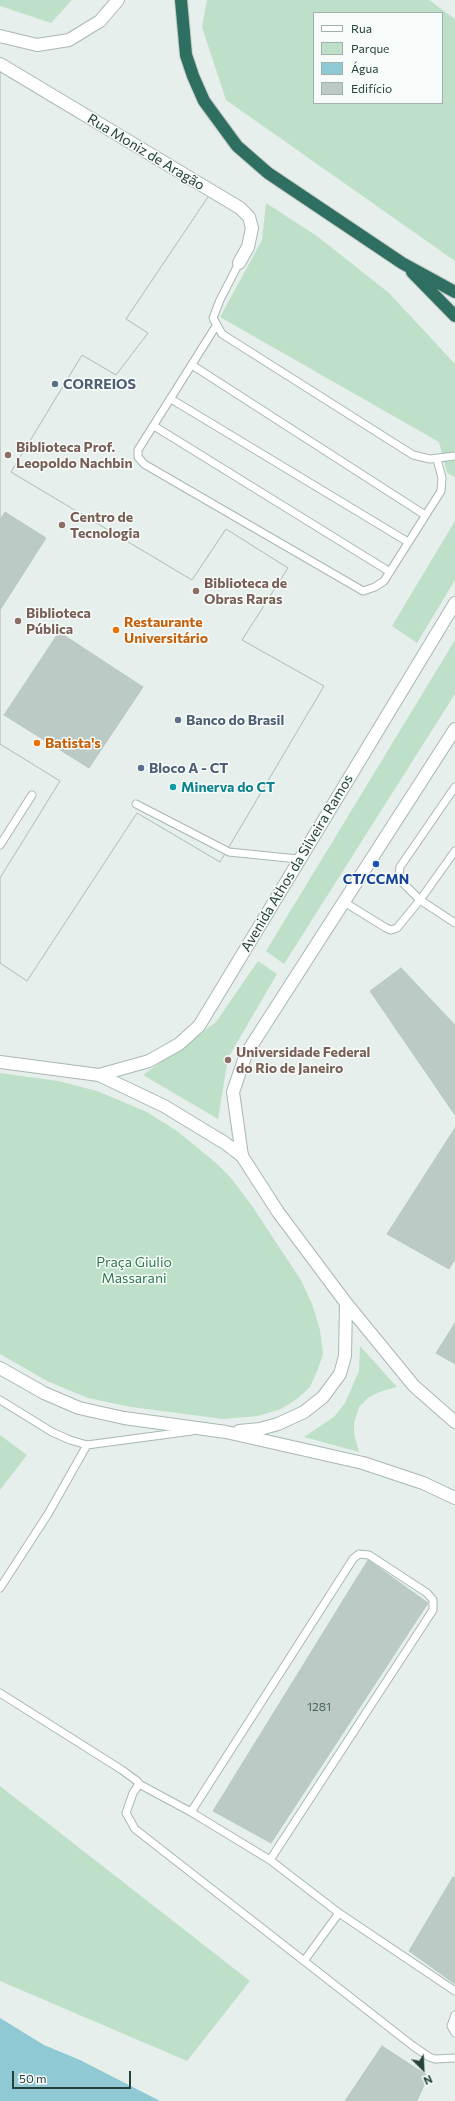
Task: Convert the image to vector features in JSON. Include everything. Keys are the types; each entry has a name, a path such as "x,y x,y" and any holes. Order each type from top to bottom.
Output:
{"highway":[{"path":"181,1 186,55 193,76 204,101 237,146 268,173 402,263 455,292"},
{"path":"402,263 455,316"}],"street":[{"path":"0,36 37,46 69,40 100,21 118,0"},
{"name":"Rua Moniz de Aragão","path":"0,64 240,208 249,218 252,228 248,247 239,263"},
{"name":"Avenida Athos da Silveira Ramos","path":"98,1075 149,1061 179,1044 199,1026 298,859 455,603"},
{"path":"242,1156 234,1092 243,1061 265,1024 455,729"},
{"path":"0,1062 98,1075 164,1106 224,1143 242,1156 278,1212 346,1303 414,1386 455,1422"},
{"path":"226,1432 260,1429 278,1424 304,1412 323,1397 340,1374 345,1356 346,1303"},
{"path":"0,1368 44,1393 79,1408 124,1418 226,1432 363,1463 423,1483 455,1498"}],"lane":[{"path":"239,263 220,300 213,318 216,326 222,334 414,455 425,459 455,456"},
{"path":"216,326 138,450 138,457 144,464 363,590 375,587 384,581 441,491 442,478 437,459"},
{"path":"192,365 426,515"},
{"path":"171,399 408,542"},
{"path":"154,426 390,572"},
{"path":"455,787 400,867 399,874 401,881 420,900 455,923"},
{"path":"0,845 32,795"},
{"path":"136,804 229,852 298,859"},
{"path":"344,902 391,930 397,928 420,900 455,851"},
{"path":"0,1400 52,1432 70,1440 87,1444 207,1429"},
{"path":"0,1588 48,1514 87,1444"},
{"path":"191,1812 352,1559 359,1554 369,1555 427,1593 434,1600 433,1610 270,1860"},
{"path":"0,1693 122,1770 139,1784 191,1812 270,1860 339,1913 455,1991"},
{"path":"139,1784 133,1793 126,1813 136,1829 429,2057 445,2060 455,2058"},
{"path":"304,1961 339,1913"},
{"path":"455,2015 451,2026 455,2033"}],"green space":[{"path":"0,0 72,0 51,23 0,6"},
{"path":"207,0 429,0 455,19 455,261 226,100 202,27"},
{"path":"266,203 317,236 389,293 455,364 455,477 447,473 439,442 220,317 262,240"},
{"path":"455,521 455,580 417,643 392,626"},
{"path":"455,640 455,694 284,964 266,951"},
{"path":"258,961 277,974 228,1058 218,1119 143,1075 216,1022"},
{"name":"Praça Giulio Massarani","path":"0,1073 58,1081 97,1091 147,1112 177,1131 215,1162 231,1178 250,1203 301,1280 312,1304 320,1330 323,1354 310,1387 297,1399 281,1409 258,1416 223,1419 131,1407 88,1398 47,1381 0,1354"},
{"path":"360,1346 397,1387 382,1391 369,1397 359,1407 354,1423 354,1434 359,1452 304,1437 334,1417 345,1403 359,1371"},
{"path":"0,1435 27,1455 0,1490"},
{"path":"0,1786 250,1981 187,2061 0,1981"}],"water":[{"path":"0,2018 44,2045 80,2060 160,2101 0,2101"}],"building":[{"name":"Centro de Tecnologia","path":"0,70 212,191 126,319 148,333 116,375 82,355 11,472 192,580 226,529 288,568 242,640 324,686 220,862 137,813 27,981 0,963 0,878 60,781 0,744"},
{"name":"Centro de Tecnologia","path":"0,70 212,191 126,319 148,333 116,375 82,355 11,472 192,580 226,529 288,568 242,640 324,686 220,862 137,813 27,981 0,963 0,878 60,781 0,744 0,610 46,538 5,512 0,520","holes":["59,632 143,687 89,768 4,715"]},
{"path":"401,968 455,1025 455,1115 370,991"},
{"path":"455,1128 455,1259 449,1269 387,1234"},
{"path":"455,1323 455,1364 436,1353"},
{"path":"368,1560 428,1603 271,1843 213,1811"},
{"path":"453,1877 455,1878 455,1984 409,1951"},
{"path":"382,2046 428,2076 417,2101 345,2101"}],"place":[{"name":"CORREIOS","path":"55,384"},
{"name":"Biblioteca Prof. Leopoldo Nachbin","path":"8,455"},
{"name":"Centro de Tecnologia","path":"62,525"},
{"name":"Biblioteca de Obras Raras","path":"196,591"},
{"name":"Biblioteca Pública","path":"18,621"},
{"name":"Restaurante Universitário","path":"116,630"},
{"name":"Banco do Brasil","path":"178,720"},
{"name":"Batista's","path":"37,743"},
{"name":"Bloco A - CT","path":"141,768"},
{"name":"Minerva do CT","path":"173,787"},
{"name":"CT/CCMN","path":"376,864"},
{"name":"Universidade Federal do Rio de Janeiro","path":"228,1060"}]}
